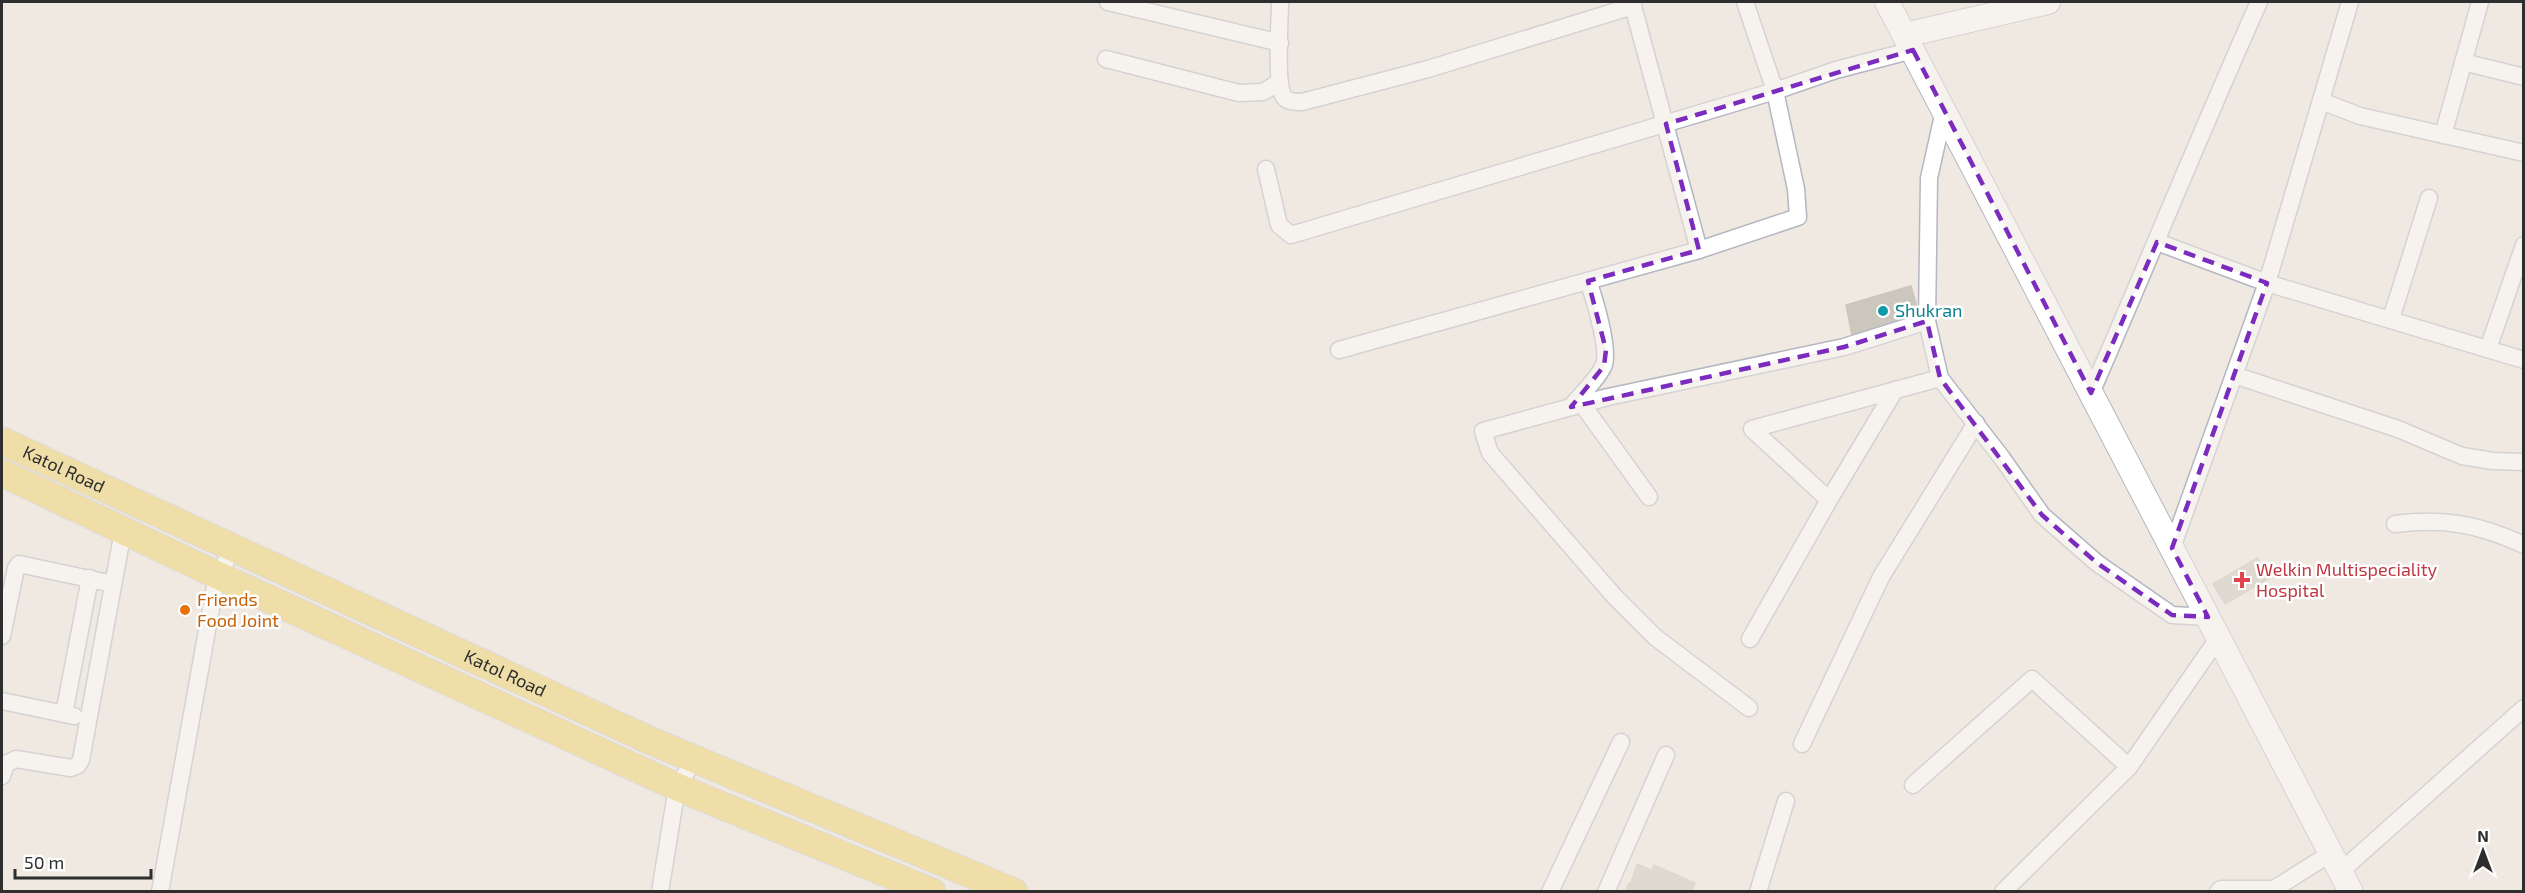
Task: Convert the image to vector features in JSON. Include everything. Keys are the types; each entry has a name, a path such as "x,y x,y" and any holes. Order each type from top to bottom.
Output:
{"main road":[{"name":"Katol Road","path":"2,441 695,759 1014,891"},
{"path":"29,485 39,459"},
{"name":"Katol Road","path":"2,473 677,787 932,891"}],"street":[{"path":"1108,2 1280,43"},
{"path":"1281,2 1279,82 1284,96 1292,102 1302,102 1428,69 1632,4 1699,250"},
{"path":"1339,350 1699,250 1798,217 1794,178 1775,91 1745,2"},
{"path":"1266,169 1279,225 1291,235 1775,91 1836,70 1901,27 1978,2"},
{"path":"1901,27 2048,2"},
{"path":"2091,393 2157,242 2219,90 2259,2"},
{"path":"2172,548 2267,283 2350,2"},
{"path":"2443,135 2480,2"},
{"path":"1901,27 2341,872"},
{"path":"1106,59 1239,93 1263,92 1279,82"},
{"path":"2463,62 2523,77"},
{"path":"2321,101 2360,116 2523,153"},
{"path":"1944,111 1929,178 1927,321 1940,378 1976,423 2042,515 2097,563 2172,615 2214,627"},
{"path":"2391,319 2429,198"},
{"path":"2157,242 2267,283 2523,360"},
{"path":"2488,349 2523,245"},
{"path":"1576,405 1604,366 1606,350 1600,330 1597,306 1588,281"},
{"path":"1749,708 1646,628 1614,596 1490,453 1483,431 1576,405 1844,347 1927,321"},
{"path":"2234,375 2398,429 2462,456 2493,461 2523,462"},
{"path":"1828,500 1752,429 1940,378"},
{"path":"1750,639 1828,500 1895,390"},
{"path":"1576,405 1649,497"},
{"path":"1802,744 1881,577 1976,423"},
{"path":"2395,524 2425,520 2460,523 2484,528 2523,545"},
{"path":"2,776 6,764 16,759 71,768 78,765 81,760 123,531"},
{"path":"160,891 217,575 234,549"},
{"path":"2,636 16,568 19,564 113,584"},
{"path":"64,714 90,578"},
{"path":"2003,891 2129,767 2214,627"},
{"path":"1913,785 2032,679 2129,767"},
{"path":"2,701 88,718"},
{"path":"2218,891 2221,889 2274,889 2341,872 2523,708"},
{"path":"1550,891 1621,742"},
{"path":"1606,891 1666,755"},
{"path":"660,891 677,787 695,759"},
{"path":"1758,891 1786,801"}],"highlighted area":[{"path":"1913,50 2091,393 2157,242 2267,283 2172,548 2208,617 2172,615 2097,563 2042,515 1940,378 1927,321 1844,347 1571,407 1604,366 1606,350 1588,281 1699,250 1666,124"}],"building":[{"name":"Shukran","path":"1911,286 1920,318 1852,335 1846,305"},
{"path":"2257,558 2270,578 2225,604 2213,584"},
{"path":"1637,864 1652,870 1654,865 1695,883 1691,892 1625,892 1631,883"}],"place":[{"name":"Shukran","path":"1883,311"},
{"name":"Welkin Multispeciality Hospital","path":"2242,580"},
{"name":"Friends Food Joint","path":"185,610"}]}
